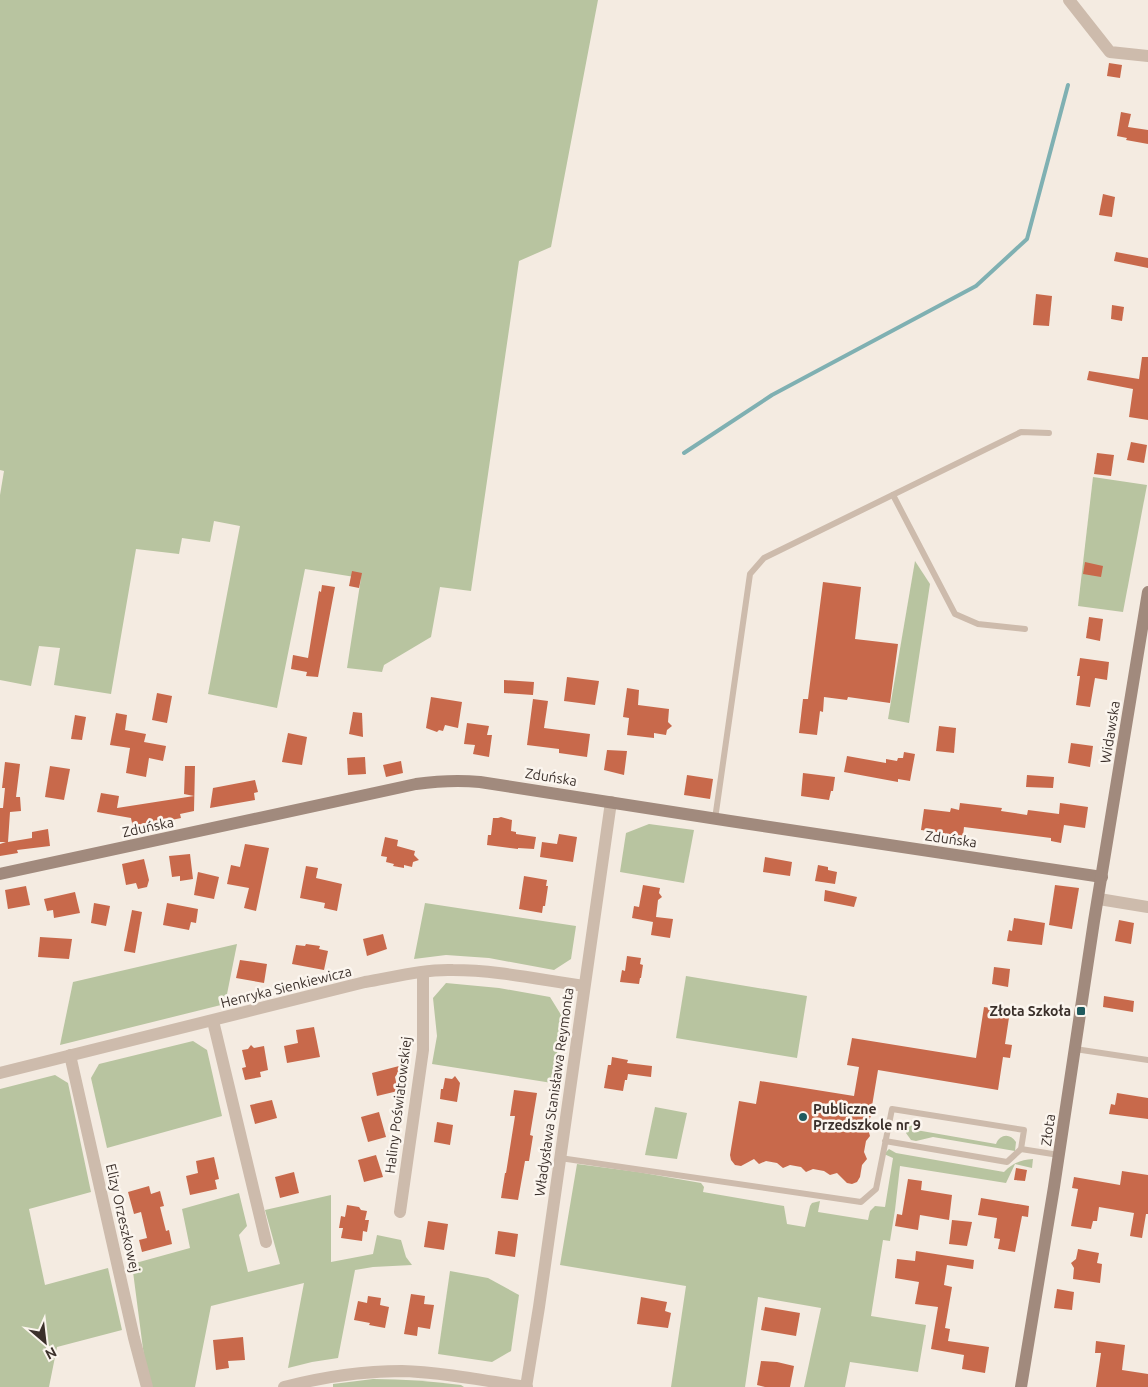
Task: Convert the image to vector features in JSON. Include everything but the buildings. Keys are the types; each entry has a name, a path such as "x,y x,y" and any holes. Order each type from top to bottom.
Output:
{"street":[{"path":"1069,0 1110,52 1148,56"},
{"name":"Widawska","path":"1102,877 1148,592"},
{"name":"Zduńska","path":"0,874 416,784 457,780 1102,877"},
{"name":"Władysława Stanisława Reymonta","path":"526,1387 539,1308 611,802"},
{"name":"Złota","path":"1021,1387 1102,877"},
{"path":"1099,899 1148,907"},
{"name":"Henryka Sienkiewicza","path":"0,1073 70,1054 213,1021 365,982 423,972 452,970 497,973 584,986"},
{"name":"Haliny Poświatowskiej","path":"400,1212 423,1050 423,972"},
{"path":"213,1021 266,1242"},
{"name":"Elizy Orzeszkowej","path":"70,1054 134,1338 147,1387"},
{"path":"284,1387 314,1379 352,1374 403,1371 526,1387"}],"lane":[{"path":"715,819 750,574 764,558 1021,432 1049,433"},
{"path":"893,494 955,614 978,624 1025,629"},
{"path":"1075,1049 1148,1060"},
{"path":"560,1158 861,1202 876,1189 885,1141 892,1109 1024,1130 1021,1149 1006,1162 885,1141"},
{"path":"1021,1149 1059,1155"}],"green space":[{"path":"0,0 598,0 551,247 519,261 471,591 440,587 431,637 384,665 382,672 347,668 361,578 305,569 277,708 208,694 240,526 214,521 210,542 182,538 179,554 136,549 111,694 54,685 60,648 39,646 31,686 0,680 0,495 4,471 0,470"},
{"path":"1093,477 1147,485 1123,612 1078,606"},
{"path":"915,561 930,584 909,723 888,719"},
{"path":"649,824 694,830 684,883 620,872 626,833"},
{"path":"425,903 576,926 571,959 554,970 489,958 446,955 414,959"},
{"path":"237,944 225,1004 60,1045 73,982"},
{"path":"686,976 807,996 797,1058 676,1038"},
{"path":"446,983 499,988 550,997 563,1018 552,1083 432,1064 437,1036 433,998"},
{"path":"193,1041 207,1050 222,1116 107,1148 91,1078 99,1064"},
{"path":"55,1075 68,1083 91,1192 29,1209 45,1285 108,1268 122,1330 57,1347 49,1387 0,1387 0,1089"},
{"path":"655,1107 687,1113 677,1159 645,1155"},
{"path":"912,1120 917,1120 916,1130 996,1144 1000,1138 1008,1136 1016,1142 1015,1151 933,1137 916,1141 911,1140 906,1130"},
{"path":"889,1149 896,1153 1004,1172 1017,1162 1033,1159 1032,1168 1015,1164 1006,1183 900,1166 890,1241 883,1240 871,1316 926,1325 918,1372 850,1362 845,1387 804,1387 821,1308 758,1297 745,1387 671,1387 686,1286 560,1265 577,1164 701,1183 704,1187 703,1192 784,1206 787,1224 805,1227 810,1206 812,1203 820,1201 818,1212 868,1220 870,1211 875,1206 885,1207 893,1158 884,1154"},
{"path":"239,1193 247,1226 239,1235 248,1272 280,1264 265,1210 331,1195 331,1262 373,1254 377,1235 401,1240 406,1257 412,1265 355,1270 338,1358 288,1368 304,1283 211,1306 195,1387 152,1387 146,1372 132,1264 190,1248 182,1209"},
{"path":"450,1271 488,1278 519,1295 511,1351 492,1362 438,1354"},
{"path":"373,1379 428,1381 464,1387 333,1387 333,1384"}],"waterway":[{"path":"684,453 772,395 976,286 1027,239 1068,85"}],"place":[{"name":"Złota Szkoła","path":"1081,1011"},
{"name":"Publiczne Przedszkole nr 9","path":"803,1117"}]}
